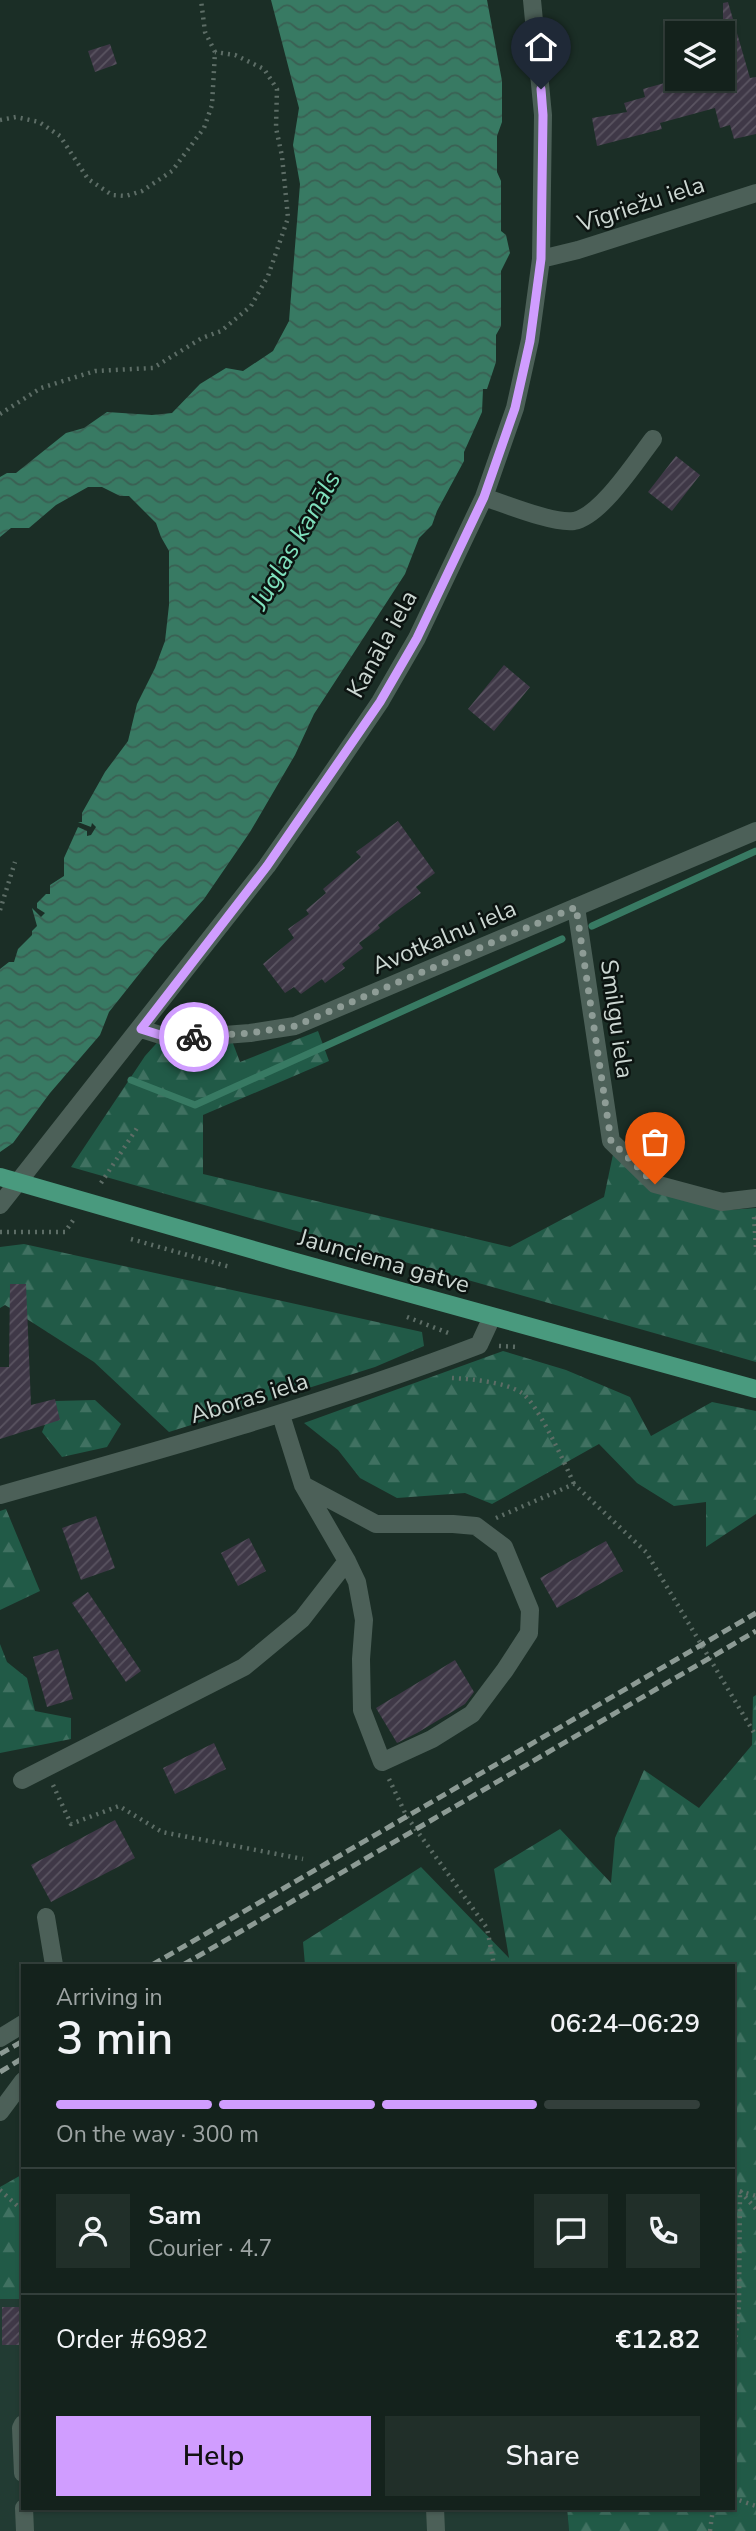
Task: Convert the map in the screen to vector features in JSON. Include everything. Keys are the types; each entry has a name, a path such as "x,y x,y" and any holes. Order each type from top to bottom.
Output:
{"main road":[{"name":"Jaunciema gatve","path":"0,1177 756,1389"}],"street":[{"name":"Kanāla iela","path":"0,1205 267,866 380,702 417,638 484,497 515,408 530,341 541,259 543,115 531,0"},
{"name":"Vīgriežu iela","path":"541,259 578,250 756,193"},
{"path":"484,497 540,516 575,521 604,503 653,439"},
{"name":"Avotkalnu iela","path":"141,1029 173,1039 250,1033 295,1026 756,831"},
{"name":"Smilgu iela","path":"576,907 611,1141 655,1184 722,1202 755,1198"},
{"name":"Aboras iela","path":"0,1496 281,1415 435,1362 479,1345 492,1317"},
{"path":"281,1415 303,1485 357,1582 364,1620 361,1659 362,1710 382,1762 432,1739 472,1714 529,1633 530,1610 504,1548 476,1526 376,1524 303,1485"},
{"path":"22,1780 244,1667 302,1619 347,1561"},
{"path":"46,1917 54,1964"},
{"path":"0,2038 21,2025"},
{"path":"0,2112 21,2084"},
{"path":"24,2510 25,2531"},
{"path":"435,2510 436,2531"}],"path":[{"path":"0,120 16,117 39,122 60,136 88,179 112,195 126,196 142,191 172,171 204,128 212,105 215,52 205,32 201,0"},
{"path":"0,414 41,388 95,371 153,368 202,338 221,331 251,306 268,276 288,218 282,156 276,128 277,89 264,69 234,55 215,52"},
{"path":"0,910 15,862"},
{"path":"102,1181 139,1125"},
{"path":"755,1198 756,1248"},
{"path":"0,1232 65,1232 72,1222"},
{"path":"435,1362 446,1377 485,1381 523,1394 549,1432 574,1484 646,1552 756,1736"},
{"path":"476,1526 574,1484"},
{"path":"382,1762 407,1817 487,1928 494,1964"},
{"path":"45,1768 71,1824 120,1806 162,1832 303,1859"},
{"path":"0,2190 21,2209"},
{"path":"735,2190 756,2196"},
{"path":"740,2191 756,2209"},
{"path":"735,2345 739,2305 740,2191"},
{"path":"735,2499 756,2506"},
{"path":"710,2531 713,2510"}],"shaded area":[{"path":"0,2295 21,2295 21,2510 567,2510 569,2531 0,2531"}],"green space":[{"path":"172,1026 228,1030 240,1062 318,1031 329,1061 203,1115 203,1174 510,1247 604,1197 615,1145 618,1156 728,1210 756,1208 756,1362 71,1167 145,1056"},
{"path":"24,1244 422,1332 424,1346 375,1367 169,1432 94,1362 5,1305 0,1308 0,1247"},
{"path":"503,1351 566,1370 630,1397 651,1436 712,1402 756,1411 756,1514 706,1547 706,1502 674,1506 637,1483 599,1444 492,1504 465,1493 397,1498 360,1478 338,1450 304,1423"},
{"path":"95,1400 121,1424 107,1447 62,1457 42,1432 55,1401"},
{"path":"6,1509 40,1591 0,1610 0,1511"},
{"path":"0,1644 7,1662 27,1678 35,1711 71,1718 71,1739 0,1753"},
{"path":"756,1695 756,2531 569,2531 567,2510 735,2510 735,1964 305,1964 303,1942 421,1867 509,1958 494,1869 560,1829 611,1883 615,1838 644,1770 699,1808 752,1745 753,1697"},
{"path":"21,2175 21,2299 0,2299 0,2187"}],"water":[{"name":"Juglas kanāls","path":"271,0 487,0 502,81 502,122 497,136 497,172 501,181 501,231 506,235 510,253 501,271 501,326 496,335 496,362 487,389 483,389 482,412 464,452 464,461 432,525 419,538 405,574 314,714 295,755 250,832 204,899 159,949 109,1012 100,1035 50,1093 13,1143 0,1152 0,969 9,962 14,962 18,949 37,926 32,908 41,917 45,913 37,908 37,903 46,894 50,894 50,885 64,876 64,858 78,827 87,831 87,836 91,835 96,827 92,823 91,827 78,822 82,822 82,813 105,772 128,741 137,704 165,641 169,605 169,551 156,523 129,496 120,496 102,487 88,487 56,505 29,528 11,528 0,537 0,477 7,473 16,473 66,433 84,428 107,412 152,415 172,413 200,384 226,368 243,371 273,351 289,321 300,184 293,145 299,108"}],"building":[{"path":"728,2 734,21 723,21 723,3"},
{"path":"735,26 750,78 756,77 756,134 734,139 730,125 720,128 715,108 660,123 662,129 597,146 592,118 627,112 624,103 645,97 643,89 665,83 665,91 735,91"},
{"path":"110,44 117,64 95,72 88,51"},
{"path":"676,456 700,475 672,511 648,492"},
{"path":"504,665 530,687 494,731 468,709"},
{"path":"398,821 435,873 416,887 421,893 359,943 363,948 342,964 345,968 325,983 322,979 301,994 294,987 285,993 263,964 294,938 288,929 309,914 306,910 326,893 323,889 361,857 356,852"},
{"path":"10,1284 26,1284 31,1405 55,1399 60,1420 0,1439 0,1367 9,1367"},
{"path":"96,1516 115,1568 81,1580 62,1528"},
{"path":"249,1538 266,1571 238,1586 221,1553"},
{"path":"606,1541 623,1571 557,1608 540,1578"},
{"path":"88,1592 141,1671 126,1682 72,1603"},
{"path":"58,1649 73,1699 47,1707 33,1657"},
{"path":"455,1660 474,1692 465,1704 397,1743 376,1708"},
{"path":"214,1743 226,1769 175,1794 163,1768"},
{"path":"115,1820 135,1858 51,1902 31,1865"},
{"path":"2,2307 21,2307 21,2345 2,2345"}],"waterway":[{"path":"592,926 756,851"},
{"path":"131,1080 195,1105 562,939"}],"railway":[{"path":"154,1964 756,1613"},
{"path":"185,1964 756,1631"},
{"path":"0,2054 21,2042"},
{"path":"0,2072 21,2059"}],"way so far":[{"path":"194,1037 295,1026 576,907 611,1141 655,1184"}],"route":[{"path":"194,1037 173,1039 141,1029 267,866 380,702 417,638 484,497 515,408 530,341 541,259 541,89"}]}
